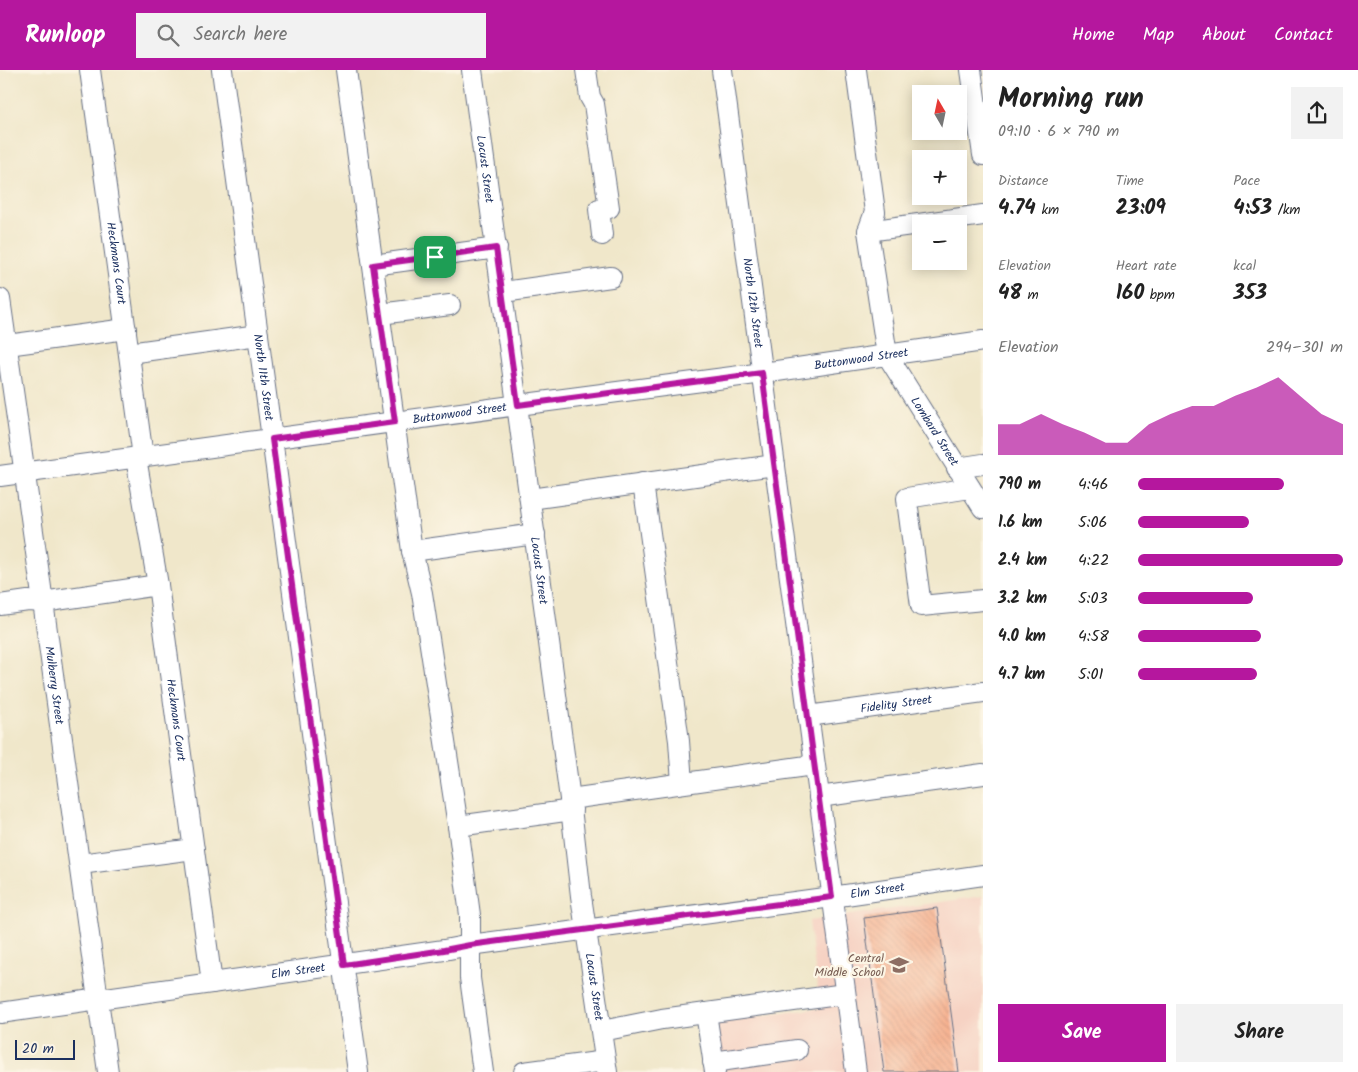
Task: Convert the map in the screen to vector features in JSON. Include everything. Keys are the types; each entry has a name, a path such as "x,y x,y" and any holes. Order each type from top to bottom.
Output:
{"street":[{"name":"Heckmans Court","path":"90,70 126,329 140,457 212,983"},
{"name":"North 11th Street","path":"222,70 358,1072"},
{"path":"346,70 412,551 422,594 458,826 470,915 470,978 483,1072"},
{"name":"Locust Street","path":"472,70 571,804 581,896 606,1067"},
{"path":"586,70 590,97 594,104 609,208 599,209 602,235"},
{"name":"North 12th Street","path":"722,70 856,1072"},
{"path":"856,70 875,212 868,231 887,355"},
{"path":"971,70 983,156"},
{"path":"868,231 983,215"},
{"path":"373,265 496,248"},
{"path":"503,292 611,277"},
{"name":"Mulberry Street","path":"0,299 3,345 25,473 108,1072"},
{"path":"380,314 450,305"},
{"path":"3,345 126,329"},
{"path":"129,354 258,335"},
{"name":"Buttonwood Street","path":"0,476 762,373 983,340"},
{"name":"Lombard Street","path":"887,355 983,508"},
{"path":"957,468 983,464"},
{"path":"530,499 775,465"},
{"path":"644,483 679,741 682,783"},
{"path":"970,488 907,498 908,508 921,606 983,600"},
{"path":"412,551 535,534"},
{"path":"0,605 28,601 43,602 158,586"},
{"name":"Fidelity Street","path":"808,716 983,692"},
{"path":"458,826 682,783 814,764"},
{"path":"819,797 983,774"},
{"path":"80,864 194,849"},
{"name":"Elm Street","path":"0,1012 983,875"},
{"path":"602,1032 662,1019 845,994"},
{"path":"706,1013 714,1067 797,1050"},
{"path":"524,1072 606,1067"}],"shaded area":[{"name":"Central Middle School","path":"983,896 983,1072 695,1072 709,1070 703,1024 820,1008 809,921"}],"building":[{"path":"937,908 959,1072 884,1072 864,918"}],"place":[{"name":"Central Middle School","path":"899,965"}],"route":[{"path":"496,248 518,405 762,373 832,897 470,945 344,965 272,439 395,422 373,265 435,257 496,248"}]}
